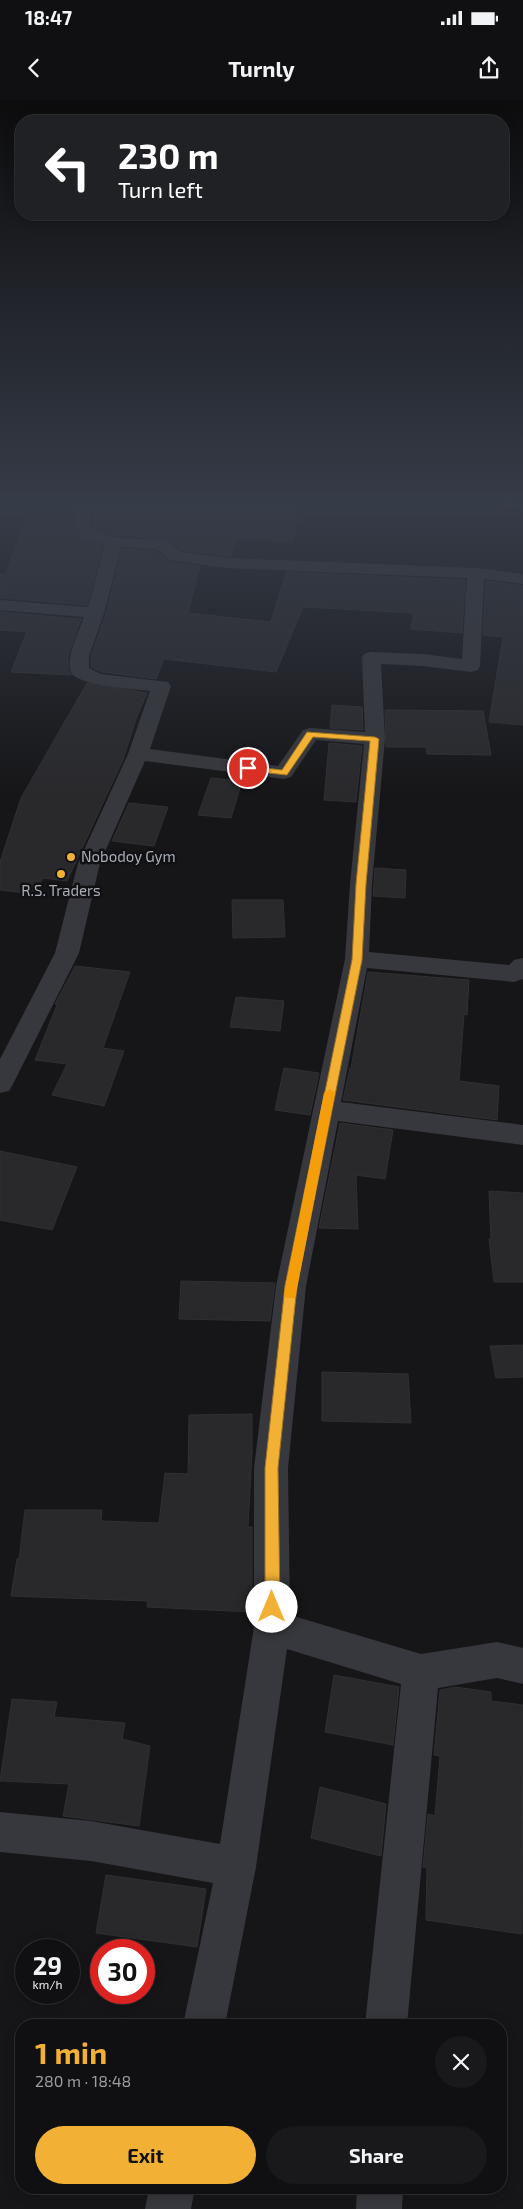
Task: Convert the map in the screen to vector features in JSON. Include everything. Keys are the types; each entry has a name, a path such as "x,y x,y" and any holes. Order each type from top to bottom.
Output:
{"street":[{"path":"0,1084 67,953 89,863 138,754 161,686 97,679 79,671 80,656 99,599"},
{"path":"205,2019 236,1867 272,1627 272,1468 291,1286 357,960 361,884 375,739 371,658 423,660 471,666 475,599"},
{"path":"0,605 96,612"},
{"path":"138,754 284,773 310,734 375,739"},
{"path":"357,960 514,974 523,966"},
{"path":"326,1110 523,1135"},
{"path":"272,1627 421,1672 497,1660 523,1666"},
{"path":"386,2019 421,1672"},
{"path":"0,1832 91,1841 236,1867"},
{"path":"168,2209 171,2194"},
{"path":"379,2209 380,2194"}],"building":[{"path":"18,599 89,599 87,605"},
{"path":"110,599 191,599 188,613 271,622 278,599 464,599 462,633 411,629 414,613 303,607 276,672 164,659 156,679 102,672 91,667 91,656"},
{"path":"485,599 523,599 523,725 489,722 503,637 483,635"},
{"path":"0,612 81,619 68,656 68,670 71,675 11,672 27,632 0,630"},
{"path":"87,683 147,693 136,719 123,760 67,881 43,878 35,894 0,890 0,862 21,798"},
{"path":"332,705 362,707 363,730 330,728"},
{"path":"385,710 483,711 491,755 427,754 426,747 386,747"},
{"path":"329,743 362,746 356,802 324,800"},
{"path":"211,778 242,781 231,818 198,815"},
{"path":"129,803 168,807 154,846 112,841"},
{"path":"375,868 406,870 405,898 373,896"},
{"path":"232,900 283,900 285,937 233,938"},
{"path":"75,966 130,972 103,1048 124,1051 104,1106 52,1095 67,1064 35,1060 57,1005 55,1004"},
{"path":"368,972 469,980 467,1015 464,1014 459,1081 499,1086 497,1120 343,1100 351,1068"},
{"path":"236,997 284,1001 280,1031 230,1027"},
{"path":"284,1068 319,1073 310,1115 275,1110"},
{"path":"340,1123 393,1130 385,1179 356,1175 358,1229 319,1228"},
{"path":"0,1151 77,1167 52,1230 0,1220"},
{"path":"489,1191 523,1193 523,1282 494,1282 489,1239 491,1239"},
{"path":"181,1281 275,1283 270,1321 179,1319"},
{"path":"523,1345 523,1377 496,1378 490,1346"},
{"path":"322,1372 408,1374 411,1423 322,1421"},
{"path":"252,1414 248,1527 252,1527 252,1612 147,1607 148,1601 11,1596 17,1559 19,1559 25,1510 102,1510 101,1521 159,1523 165,1473 188,1474 189,1415"},
{"path":"334,1675 399,1687 393,1745 325,1732"},
{"path":"455,1687 491,1692 491,1701 523,1705 522,1934 426,1920 427,1868 423,1867 428,1814 435,1816 440,1756 434,1755 440,1690"},
{"path":"12,1699 57,1702 54,1717 125,1723 122,1739 150,1746 139,1826 63,1816 69,1784 0,1781"},
{"path":"320,1787 386,1804 381,1856 311,1838"},
{"path":"106,1875 206,1889 197,1947 155,1941 155,1939 139,1939 96,1933"}],"slow traffic":[{"path":"290,1294 330,1093"}],"place":[{"name":"Nobodoy Gym","path":"71,857"},
{"name":"R.S. Traders","path":"61,874"}],"route":[{"path":"248,768 284,773 310,734 375,739 361,884 357,960 291,1286 272,1468 272,1607"}]}
